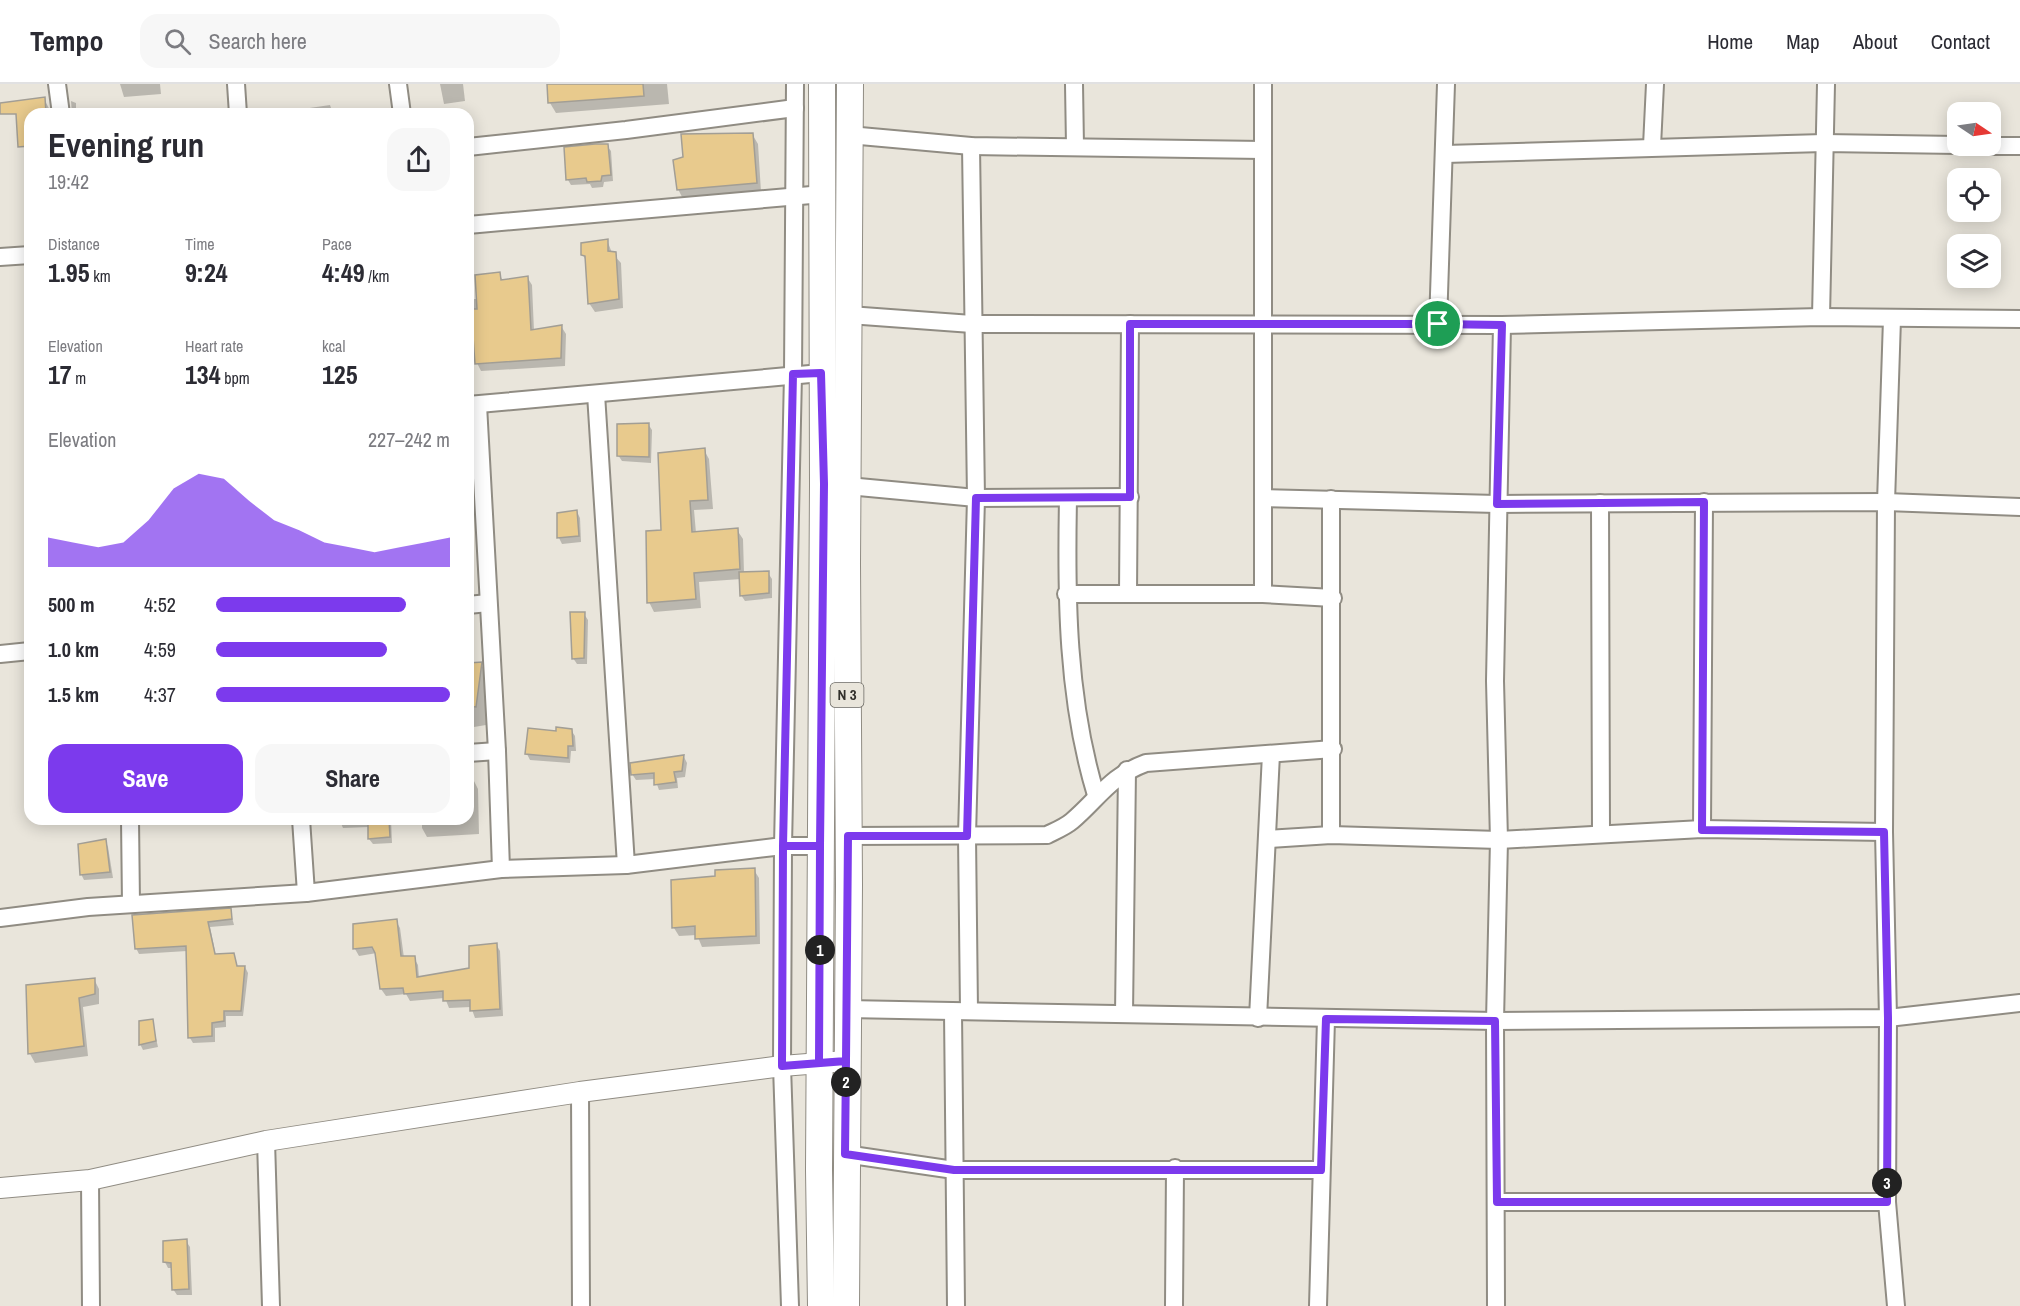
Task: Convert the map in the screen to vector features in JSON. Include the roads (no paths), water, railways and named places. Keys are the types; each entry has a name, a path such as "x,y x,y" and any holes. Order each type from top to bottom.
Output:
{"main road":[{"name":"N 3","path":"821,1306 819,1063 824,484 821,373 822,84"},
{"name":"N 3","path":"846,1306 850,84"}],"street":[{"path":"57,84 60,108"},
{"path":"236,84 238,108"},
{"path":"398,84 401,108"},
{"path":"790,1306 782,1066 783,846 793,374 795,84"},
{"path":"1074,84 1075,146"},
{"path":"1263,84 1263,594"},
{"path":"1438,324 1446,84"},
{"path":"1652,146 1655,84"},
{"path":"1821,317 1826,84"},
{"path":"474,146 795,108"},
{"path":"849,135 971,146 1263,150"},
{"path":"1445,154 1652,146 1824,143 1947,146"},
{"path":"956,1306 954,1170 967,836 976,498 971,146"},
{"path":"2001,147 2020,147"},
{"path":"474,224 823,194"},
{"path":"0,257 24,255"},
{"path":"849,315 972,324 1502,325 1821,317 1892,320 2020,319"},
{"path":"1892,320 1886,502 1884,832 1888,1018 1887,1202 1896,1306"},
{"path":"1128,594 1130,324"},
{"path":"1496,1306 1495,1021 1499,840 1495,681 1502,325"},
{"path":"474,405 821,373"},
{"path":"596,394 626,865"},
{"path":"474,418 497,751 501,869"},
{"path":"848,486 976,498 1130,497"},
{"path":"1264,498 1497,504 1886,502 2020,507"},
{"path":"1068,499 1066,594 1083,754 1096,795"},
{"path":"1331,835 1332,499"},
{"path":"1702,830 1704,502"},
{"path":"1600,503 1601,834"},
{"path":"1066,594 1263,594 1333,598"},
{"path":"474,604 488,603"},
{"path":"0,654 24,652"},
{"path":"848,836 1047,835 1071,822 1096,795 1127,770 1146,763 1333,749"},
{"path":"474,753 497,751"},
{"path":"1258,1018 1271,754"},
{"path":"1124,1014 1127,770"},
{"path":"130,825 131,904"},
{"path":"301,825 306,893"},
{"path":"1268,839 1331,835 1499,840 1702,830 1884,832"},
{"path":"0,918 131,904 306,893 501,869 626,865 783,846 820,846"},
{"path":"847,1009 1495,1021 1888,1018 2020,1004"},
{"path":"1318,1306 1326,1019"},
{"path":"0,1188 90,1180 266,1141 580,1092 782,1066 846,1061"},
{"path":"580,1092 581,1306"},
{"path":"266,1141 271,1306"},
{"path":"845,1154 954,1170 1175,1168 1321,1170"},
{"path":"1174,1306 1175,1168"},
{"path":"90,1180 91,1306"},
{"path":"1497,1202 1887,1202"}]}
